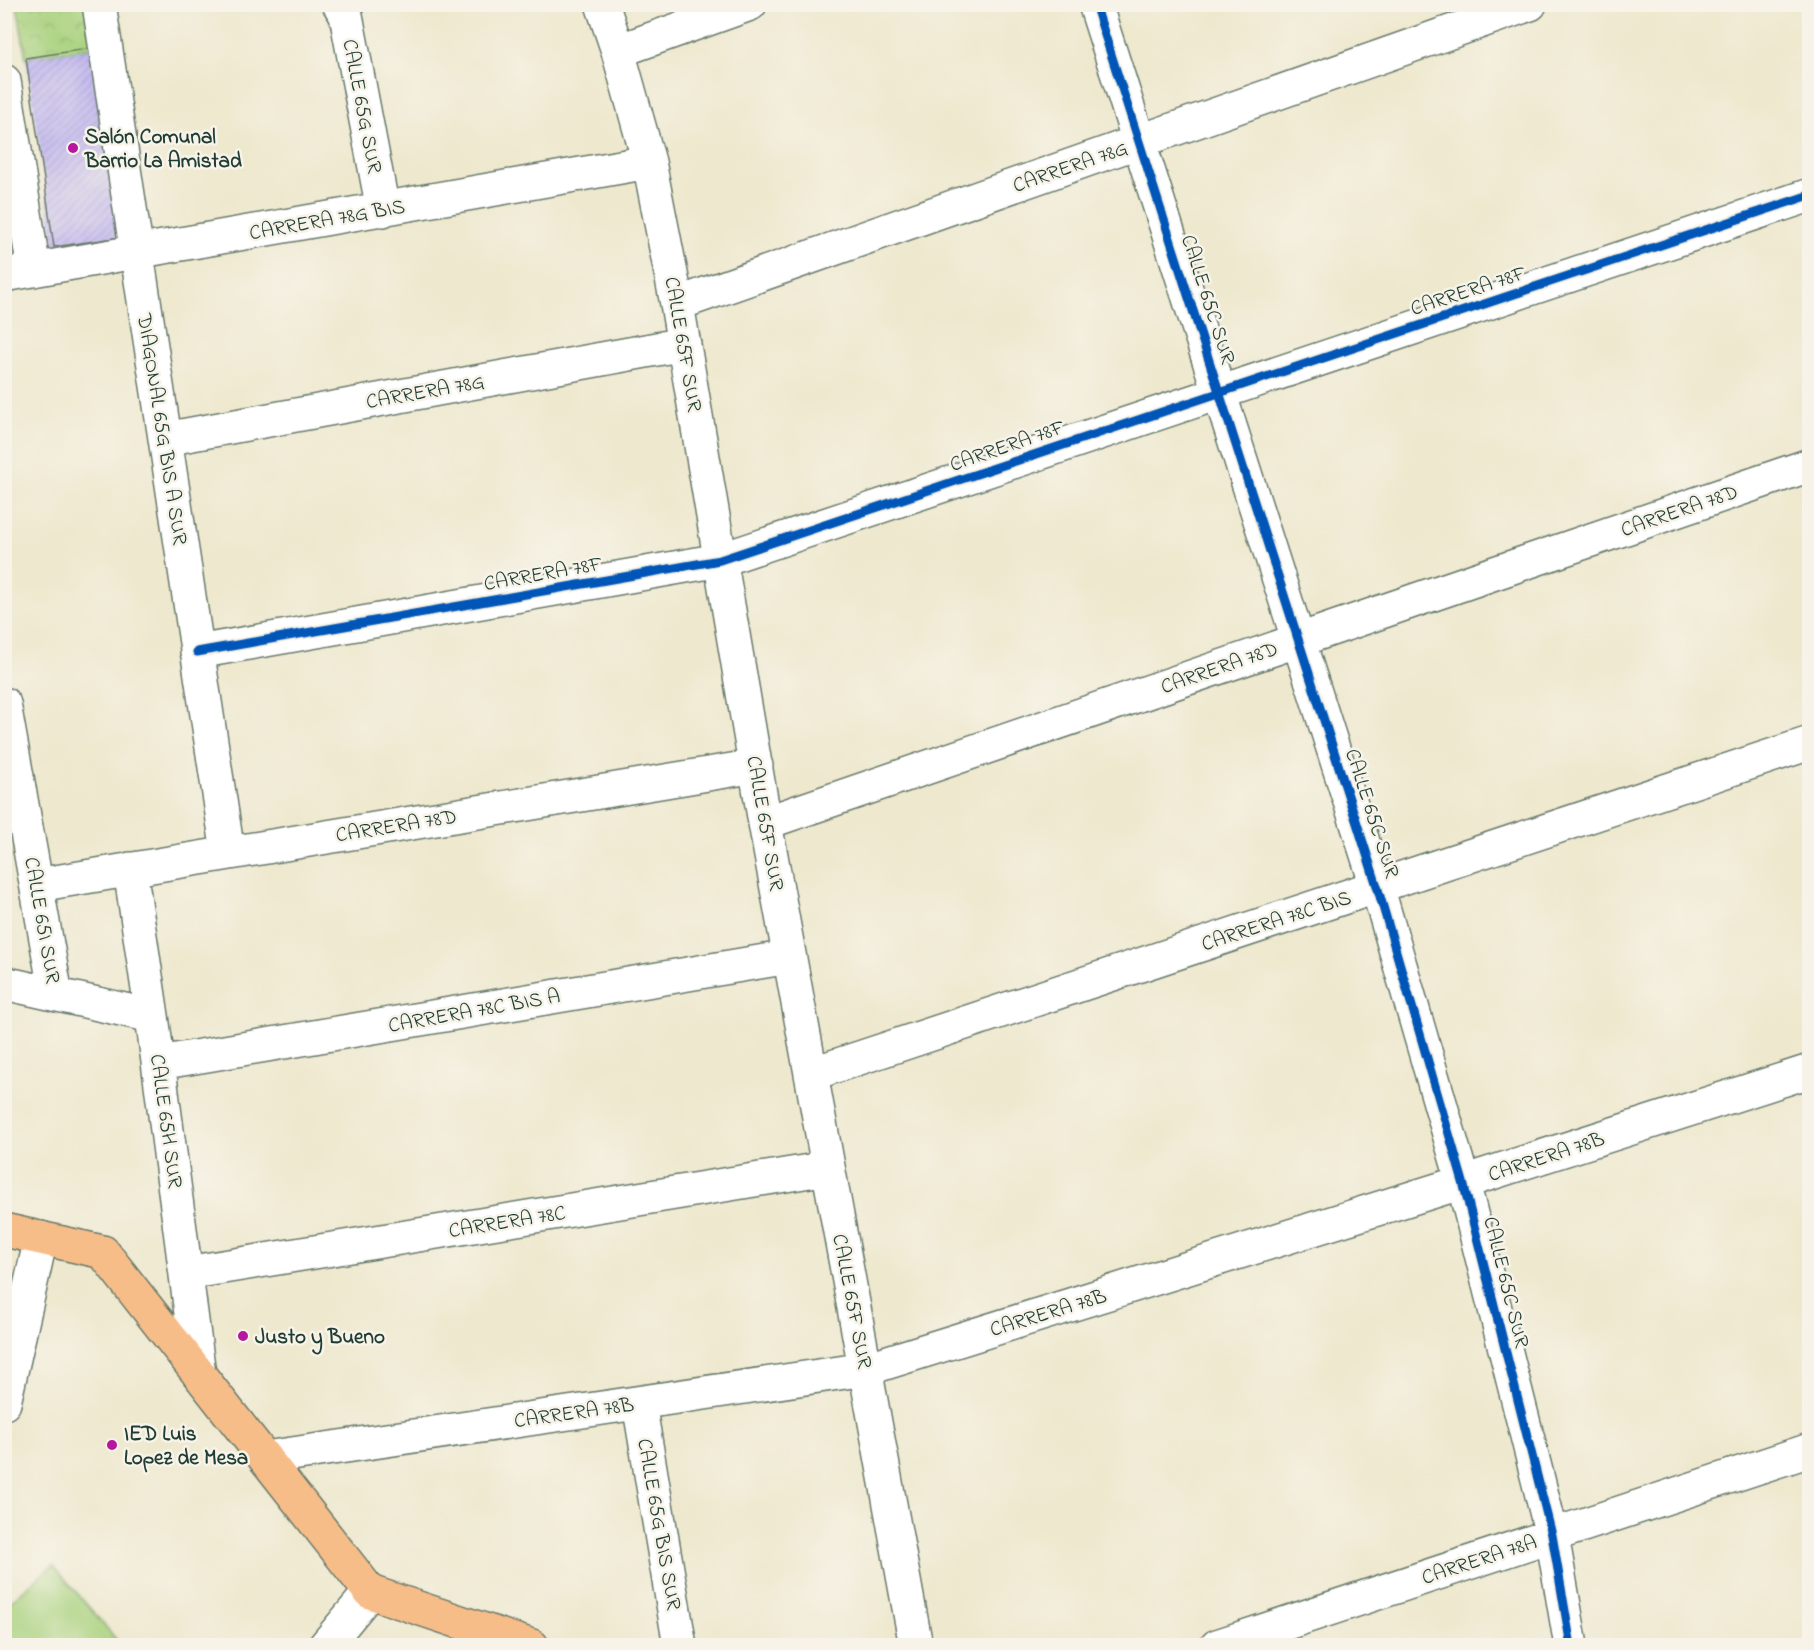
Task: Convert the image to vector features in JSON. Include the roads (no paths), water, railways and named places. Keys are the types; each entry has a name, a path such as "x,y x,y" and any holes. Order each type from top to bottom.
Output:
{"main road":[{"path":"4,1230 104,1252 370,1592 532,1646"}],"street":[{"name":"DIAGONAL 65G BIS A SUR","path":"99,4 228,853"},
{"name":"CALLE 65G SUR","path":"339,4 346,15 383,210"},
{"name":"CALLE 65F SUR","path":"602,4 618,51 649,162 677,304 765,823 916,1646"},
{"path":"618,51 750,4"},
{"name":"CALLE 65C SUR","path":"1095,4 1377,886 1463,1182 1552,1535 1571,1646"},
{"name":"CARRERA 78G","path":"677,304 1530,4"},
{"path":"4,81 19,272"},
{"name":"CARRERA 78G BIS","path":"19,272 649,162"},
{"name":"CARRERA 78F","path":"197,652 720,560 1809,195"},
{"name":"CARRERA 78G","path":"165,439 684,344"},
{"name":"CARRERA 78D","path":"765,823 1809,465"},
{"name":"CALLE 65I SUR","path":"4,704 56,995"},
{"name":"CARRERA 78C BIS","path":"811,1074 1809,743"},
{"name":"CARRERA 78D","path":"37,885 756,766"},
{"name":"CALLE 65H SUR","path":"130,869 159,1063 199,1374"},
{"name":"CARRERA 78C BIS A","path":"159,1063 789,957"},
{"path":"4,983 152,1016"},
{"name":"CARRERA 78B","path":"266,1458 866,1369 1809,1071"},
{"name":"CARRERA 78C","path":"186,1273 828,1168"},
{"path":"4,1403 41,1238"},
{"name":"CALLE 65G BIS SUR","path":"639,1403 680,1646"},
{"name":"CARRERA 78A","path":"1217,1646 1809,1450"},
{"path":"325,1646 370,1592"}],"place":[{"name":"Salón Comunal Barrio La Amistad","path":"73,148"},
{"name":"Justo y Bueno","path":"243,1336"},
{"name":"IED Luis Lopez de Mesa","path":"112,1445"}]}
